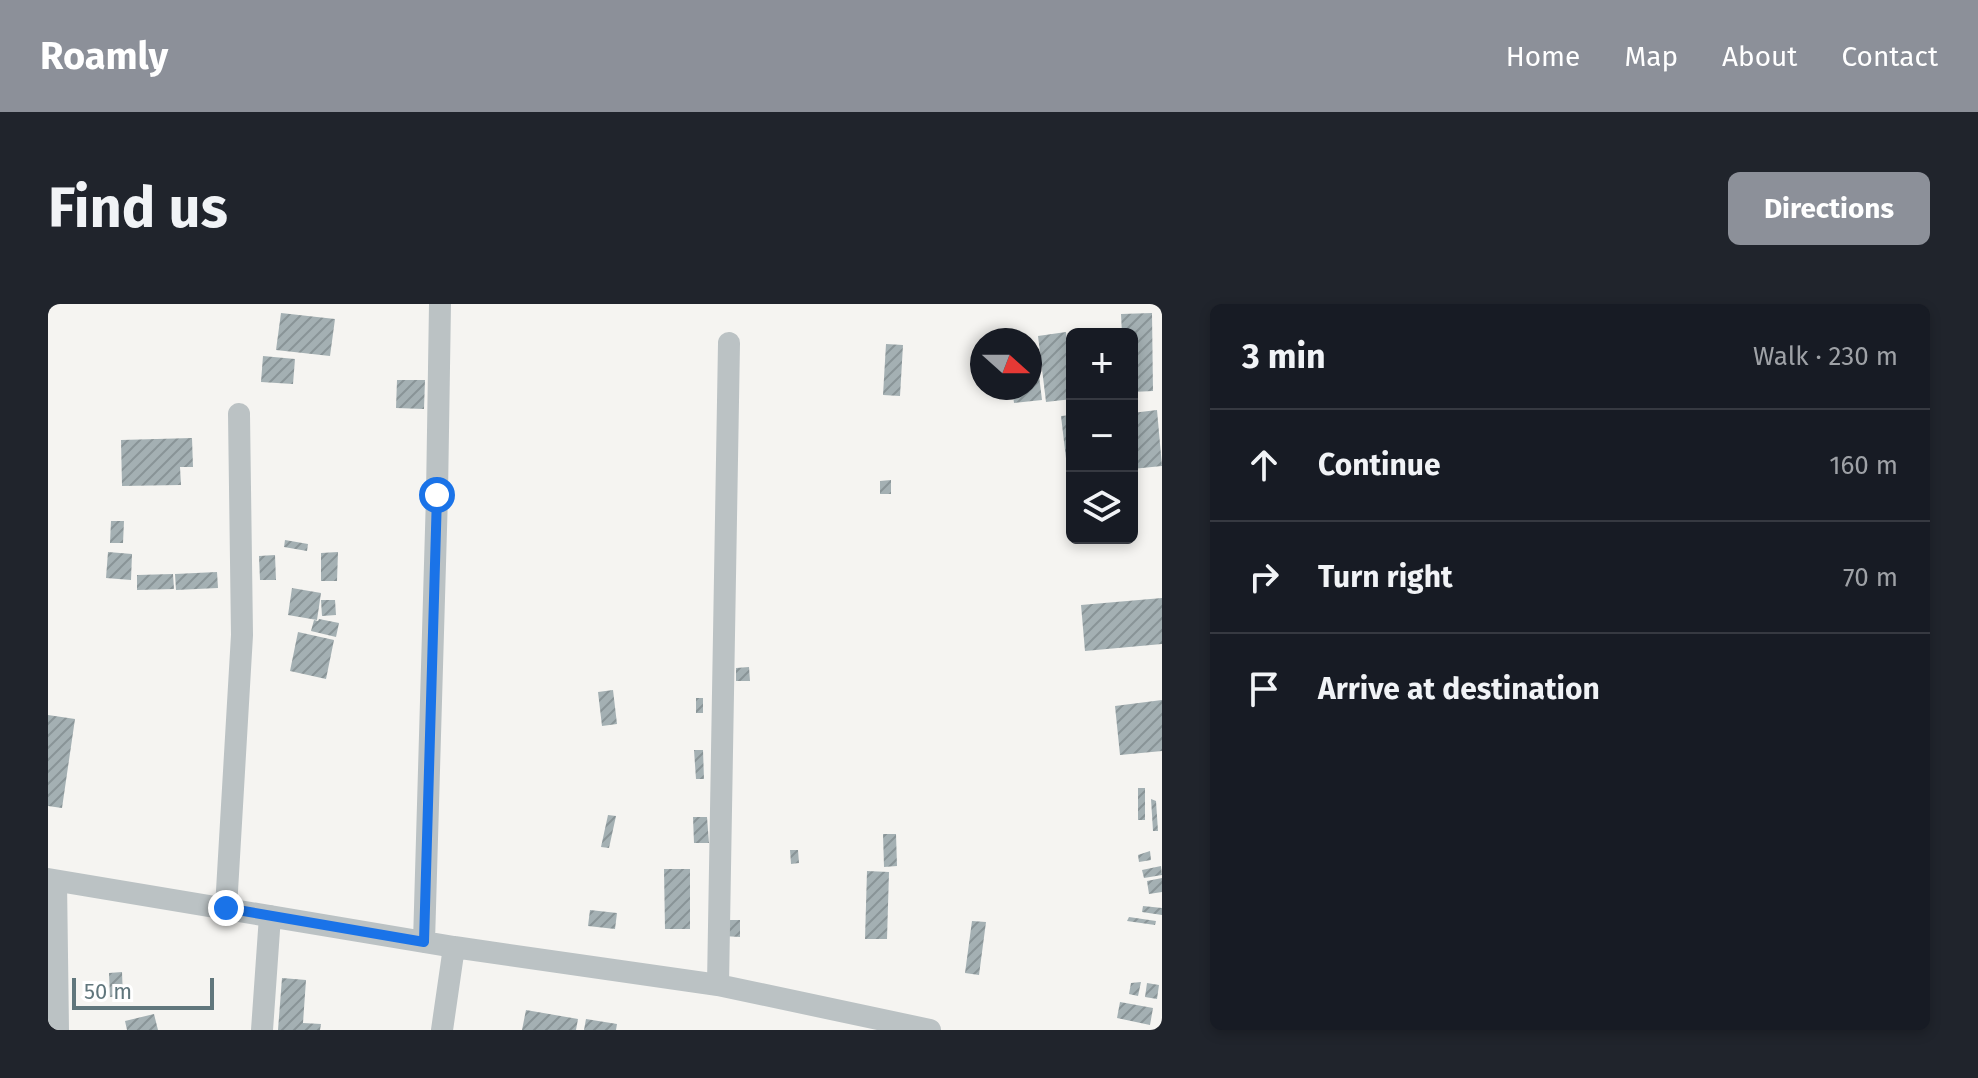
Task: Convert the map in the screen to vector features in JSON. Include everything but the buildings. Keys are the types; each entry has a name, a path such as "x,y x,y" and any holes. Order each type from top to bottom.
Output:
{"street":[{"path":"424,942 437,527 440,304"},
{"path":"718,985 729,343"},
{"path":"226,908 242,635 239,414"},
{"path":"58,1030 52,880 454,947 718,985 930,1030"},
{"path":"262,1030 270,916"},
{"path":"442,1030 454,947"}],"route":[{"path":"226,908 424,942 437,495"}]}
